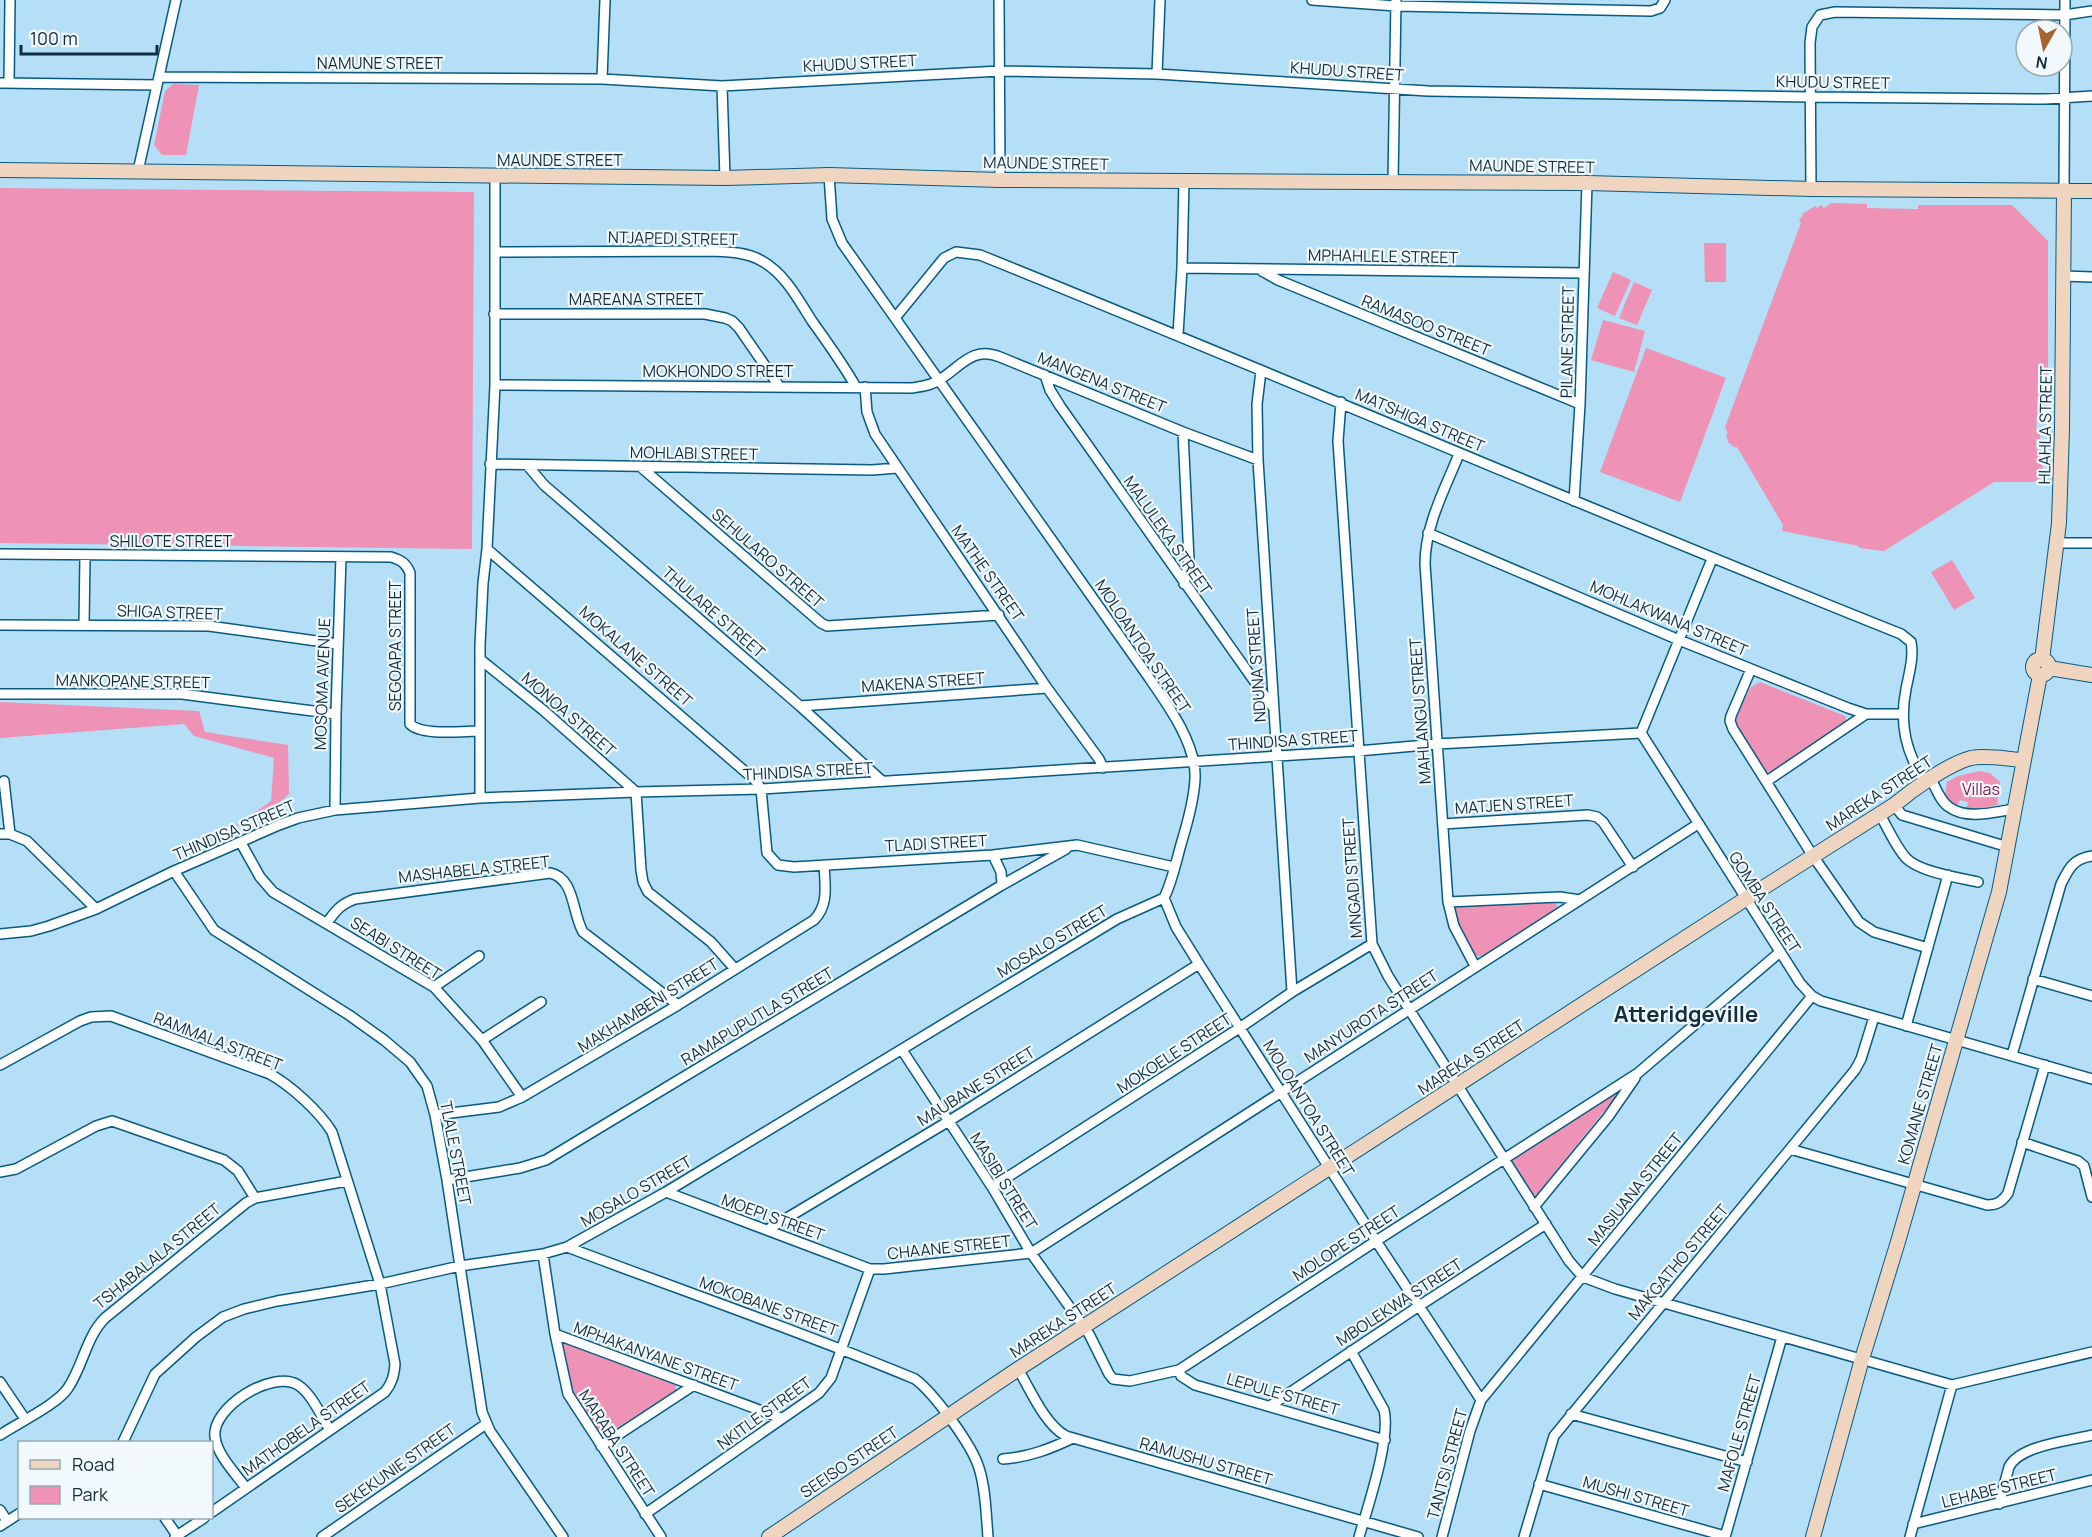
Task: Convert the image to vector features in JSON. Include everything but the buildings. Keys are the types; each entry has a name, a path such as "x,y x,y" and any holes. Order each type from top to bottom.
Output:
{"street":[{"path":"138,171 176,0"},
{"path":"602,79 605,0"},
{"path":"999,0 1000,180"},
{"path":"1157,74 1160,0"},
{"path":"1312,0 1651,11 1663,6 1665,0"},
{"path":"2064,190 2065,0"},
{"path":"4,83 7,2"},
{"path":"1393,181 1396,3"},
{"path":"1810,189 1810,34 1815,20 1827,13 2064,15 2092,11"},
{"name":"KHUDU STREET","path":"602,79 722,86 1000,71 1157,74 1437,91 1810,98 2064,98 2092,96"},
{"name":"NAMUNE STREET","path":"4,83 602,79"},
{"path":"722,86 726,178"},
{"name":"MAUNDE STREET","path":"0,170 726,178 829,176 1000,180 1393,181 1810,189 2092,190"},
{"path":"480,798 482,599 487,549 495,385 495,176"},
{"name":"MOLOANTOA STREET","path":"829,176 830,208 835,229 846,249 1162,697 1186,738 1194,762 1195,779 1193,797 1174,867 1172,883 1164,898 1173,920 1328,1167 1481,1400"},
{"path":"1178,334 1184,181"},
{"name":"PILANE STREET","path":"1574,501 1580,404 1587,183"},
{"name":"HLAHLA STREET","path":"2044,668 2057,543 2062,429 2064,190"},
{"name":"NTJAPEDI STREET","path":"495,252 707,251 750,256 771,267 785,281 860,387"},
{"name":"MATSHIGA STREET","path":"895,318 944,258 963,251 980,255 1178,334 1261,372 1341,402 1459,454 1712,559 1901,634 1911,642 1912,649 1902,714 1903,728 1909,751 1928,781 1944,802 1954,810 1985,814 2014,809"},
{"name":"MPHAHLELE STREET","path":"1182,268 1583,273"},
{"name":"RAMASOO STREET","path":"1261,270 1278,280 1580,404"},
{"path":"2063,276 2092,277"},
{"name":"MAREANA STREET","path":"494,314 705,314 725,318 739,328 779,386"},
{"name":"MANGENA STREET","path":"938,380 973,356 986,353 1258,460"},
{"name":"NDUNA STREET","path":"1261,372 1257,404 1258,460 1279,755 1292,992"},
{"name":"MALULEKA STREET","path":"1045,375 1054,398 1274,709"},
{"name":"MOKHONDO STREET","path":"495,385 912,387 933,384 938,380"},
{"name":"MATHE STREET","path":"860,387 872,426 897,468 1103,768"},
{"name":"MNGADI STREET","path":"1341,402 1338,441 1372,944 1388,976 1503,1159 1569,1261 1583,1277"},
{"path":"1183,432 1189,560 1184,584"},
{"name":"MAHLANGU STREET","path":"1459,454 1428,533 1425,564 1448,902 1454,926 1475,966"},
{"name":"MOHLABI STREET","path":"490,464 642,468 872,470 897,468"},
{"name":"THULARE STREET","path":"528,466 544,485 800,706 882,781"},
{"name":"SEHULARO STREET","path":"642,468 820,624 827,626 999,615"},
{"name":"MOHLAKWANA STREET","path":"1428,533 1679,640 1866,714 1902,714"},
{"path":"2057,543 2092,543"},
{"name":"MOKALANE STREET","path":"487,549 756,781 761,789"},
{"name":"SHILOTE STREET","path":"0,554 341,557"},
{"path":"84,625 85,556"},
{"name":"MOSOMA AVENUE","path":"335,810 341,557"},
{"name":"SEGOAPA STREET","path":"341,557 391,557 404,562 410,573 410,724 414,728 425,731 480,731"},
{"path":"1641,733 1712,559"},
{"name":"SHIGA STREET","path":"0,625 209,626 338,644"},
{"name":"MONOA STREET","path":"481,660 543,710 636,792"},
{"path":"2044,668 2092,675"},
{"name":"KOMANE STREET","path":"1813,1537 1862,1359 1999,892 2023,760 2044,668"},
{"path":"1751,669 1730,721 1732,729 1853,916 1866,928 1928,948"},
{"name":"MAKENA STREET","path":"800,706 1047,688"},
{"name":"MANKOPANE STREET","path":"0,694 182,694 336,714"},
{"path":"1767,781 1866,714"},
{"name":"THINDISA STREET","path":"0,934 41,929 96,909 174,871 298,818 335,810 480,798 761,789 1279,755 1358,752 1437,744 1641,733"},
{"name":"GOMBA STREET","path":"1641,733 1800,983 1812,996"},
{"name":"MAREKA STREET","path":"947,1415 1328,1167 1894,805 1911,791 1962,761 1973,758 2023,760"},
{"path":"4,781 5,834 20,837 36,848 96,909"},
{"name":"TLADI STREET","path":"761,789 766,846 771,860 785,867 993,855 1071,846 1083,846 1174,867"},
{"path":"636,792 641,870 648,892 711,942 735,969"},
{"path":"1894,805 1902,815 2008,847"},
{"path":"1879,813 1907,859 1920,866 1978,882"},
{"name":"MATJEN STREET","path":"1443,824 1588,815 1603,822 1633,867"},
{"name":"MANYUROTA STREET","path":"1030,1253 1698,824"},
{"name":"SEABI STREET","path":"241,843 260,877 273,892 434,987 482,1040 522,1097"},
{"name":"RAMAPUPUTLA STREET","path":"447,1180 520,1168 546,1160 1002,885 1071,846"},
{"path":"993,855 1001,872 1002,885"},
{"path":"2012,1055 2061,884 2073,862 2092,856"},
{"name":"MAKHAMBENI STREET","path":"435,1115 499,1107 522,1097 678,1005 814,920 820,915 825,898 824,865"},
{"name":"TLALE STREET","path":"174,871 214,930 349,1015 411,1062 427,1086 447,1180 482,1412 486,1424 563,1537"},
{"name":"MASHABELA STREET","path":"327,923 344,903 362,898 550,873 558,875 566,882 576,918 584,932 678,1005"},
{"path":"1906,1026 1948,875"},
{"path":"1448,902 1560,897 1580,900"},
{"name":"MOSALO STREET","path":"124,1441 155,1374 196,1337 223,1317 269,1303 380,1284 460,1266 543,1254 567,1247 666,1192 1110,923 1164,898"},
{"name":"MOKOELE STREET","path":"992,1187 1241,1028 1292,992 1372,944"},
{"name":"MOLOPE STREET","path":"1084,1327 1095,1343 1113,1379 1130,1381 1179,1370 1638,1073 1780,952"},
{"path":"434,987 479,956"},
{"name":"MAUBANE STREET","path":"767,1230 949,1121 1199,963"},
{"path":"2033,979 2092,996"},
{"path":"1812,996 1821,1001 1874,1017 2092,1079"},
{"name":"MASIUANA STREET","path":"1481,1400 1812,996"},
{"path":"482,1040 541,1002"},
{"name":"RAMMALA STREET","path":"0,1065 80,1021 104,1015 270,1074 283,1082 328,1126 380,1284"},
{"name":"MAKGATHO STREET","path":"1524,1537 1554,1436 1858,1065 1874,1017"},
{"name":"MASIBI STREET","path":"902,1050 992,1187 1030,1253 1084,1327"},
{"path":"1790,1149 1913,1185 1987,1205 1995,1205 2008,1193 2045,1065"},
{"name":"MOLOPE STREET","path":"1534,1207 1608,1117 1638,1073"},
{"path":"0,1172 16,1169 96,1126 112,1122 224,1160 238,1171 255,1198"},
{"path":"2022,1142 2078,1161 2084,1166 2092,1197"},
{"name":"TSHABALALA STREET","path":"0,1435 57,1399 67,1390 94,1332 105,1318 164,1272 234,1212 255,1198 347,1181"},
{"name":"MOEPI STREET","path":"666,1192 870,1269"},
{"name":"MBOLEKWA STREET","path":"1270,1406 1546,1224"},
{"name":"MOKOBANE STREET","path":"567,1247 843,1349 915,1379 922,1384 947,1415 974,1455 979,1468 988,1537"},
{"name":"CHAANE STREET","path":"870,1269 1030,1253"},
{"name":"MARABA STREET","path":"543,1254 555,1335 567,1394 661,1537"},
{"name":"NKITLE STREET","path":"645,1514 819,1393 831,1378 843,1349 870,1269"},
{"path":"1583,1277 1598,1284 1952,1384 2092,1352"},
{"name":"MATHOBELA STREET","path":"213,1511 385,1392 391,1384 395,1364 380,1284"},
{"name":"MPHAKANYANE STREET","path":"555,1335 781,1418"},
{"name":"MAFOLE STREET","path":"1725,1537 1782,1337"},
{"path":"1351,1351 1384,1410 1386,1419 1385,1440 1359,1537"},
{"name":"RAMUSHU STREET","path":"1018,1369 1050,1422 1059,1432 1073,1438 1418,1537"},
{"name":"LEPULE STREET","path":"1179,1370 1181,1376 1195,1385 1385,1440"},
{"path":"0,1382 25,1419"},
{"path":"246,1488 218,1448 214,1436 220,1417 232,1404 251,1390 268,1383 296,1384 307,1394 330,1430"},
{"path":"1910,1537 1952,1384"},
{"path":"602,1446 694,1385"},
{"name":"TANTSI STREET","path":"1442,1537 1470,1431 1481,1400"},
{"path":"1571,1414 1747,1462"},
{"name":"SEEISO STREET","path":"770,1537 947,1415"},
{"name":"SEKEKUNIE STREET","path":"322,1537 486,1424"},
{"path":"1999,1504 2009,1467 2021,1454 2092,1435"},
{"path":"1003,1459 1024,1457 1050,1449 1073,1438"},
{"name":"LEHABE STREET","path":"1913,1524 2092,1480"},
{"name":"MUSHI STREET","path":"1539,1484 1725,1537"},
{"path":"0,1510 4,1523 18,1514"},
{"path":"166,1519 177,1537 203,1519"}],"green space":[{"path":"173,84 199,85 186,155 162,155 154,145 165,91"},
{"path":"0,188 474,192 472,549 0,543"},
{"path":"1831,203 1867,204 1867,208 1918,209 1918,205 2012,205 2048,241 2048,382 2044,381 2044,390 2047,390 2047,405 2037,414 2036,432 2040,433 2040,439 2036,439 2036,446 2045,475 2034,482 1994,482 1884,551 1859,548 1859,546 1782,531 1783,525 1737,447 1728,442 1726,435 1728,433 1725,427 1801,223 1799,219 1803,216 1802,214 1815,206 1817,208 1821,205 1824,208"},
{"path":"1704,243 1726,243 1726,282 1705,282"},
{"path":"1613,272 1631,280 1615,316 1597,308"},
{"path":"1634,282 1652,290 1637,325 1619,318"},
{"path":"1603,320 1645,331 1634,372 1591,360"},
{"path":"1646,348 1726,378 1680,502 1600,472"},
{"path":"1952,560 1975,598 1954,610 1931,572"},
{"path":"1760,682 1845,716 1847,721 1775,773 1765,771 1733,721 1751,687"},
{"path":"0,702 199,711 205,732 288,745 289,794 267,814 233,828 271,801 274,758 194,736 184,724 0,738"},
{"name":"Villas","path":"1979,771 1990,773 2000,782 1997,805 1973,810 1967,808 1968,802 1960,800 1958,805 1951,803 1945,794 1947,782 1958,776"},
{"path":"1554,900 1558,908 1483,957 1473,955 1453,919 1453,905"},
{"path":"1614,1092 1617,1095 1535,1197 1511,1160"},
{"path":"563,1343 676,1384 676,1391 602,1437 567,1386"}],"district":[{"name":"Atteridgeville","path":"1686,1014"}]}
